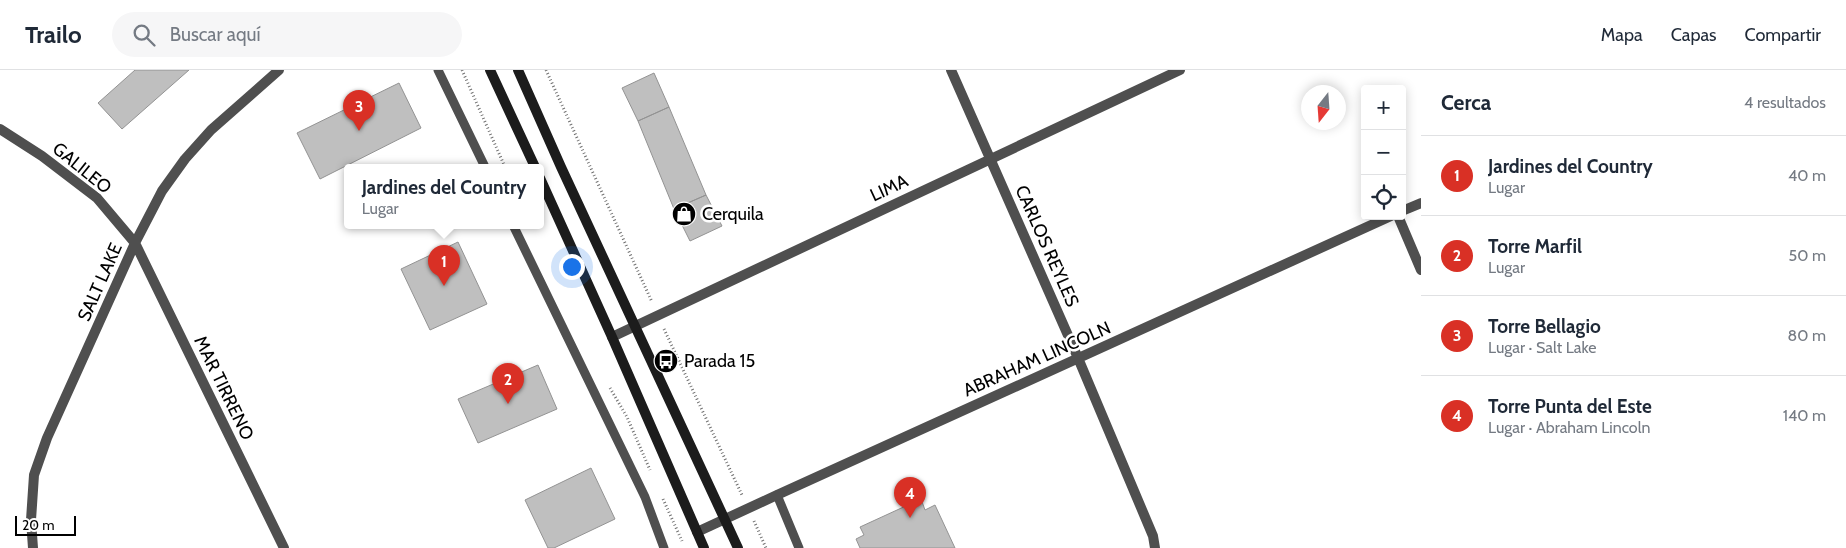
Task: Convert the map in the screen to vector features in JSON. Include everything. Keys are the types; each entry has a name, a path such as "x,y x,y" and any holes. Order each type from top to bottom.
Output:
{"main road":[{"path":"490,70 534,164"},
{"path":"518,70 634,326 738,548"},
{"path":"544,187 612,336 704,548"}],"street":[{"name":"SALT LAKE","path":"33,548 31,520 34,475 48,438 135,243 162,191 185,159 211,130 278,70"},
{"name":"CARLOS REYLES","path":"952,70 1078,358 1153,536 1154,548"},
{"name":"LIMA","path":"612,336 1180,70"},
{"name":"GALILEO","path":"0,130 42,156 98,198 135,243"},
{"path":"1406,209 1421,202"},
{"name":"ABRAHAM LINCOLN","path":"697,532 724,518 1382,220"},
{"path":"1400,220 1421,270"},
{"name":"MAR TIRRENO","path":"135,243 284,548"}],"lane":[{"path":"438,70 484,164"},
{"path":"515,229 645,497 664,548"},
{"path":"776,495 799,548"}],"path":[{"path":"462,70 503,164"}],"building":[{"path":"135,70 189,70 122,129 98,103"},
{"path":"654,73 669,107 638,121 622,88"},
{"path":"399,83 421,128 350,164 344,164 344,167 320,179 297,133"},
{"path":"669,107 706,195 674,209 638,121"},
{"path":"706,195 722,226 690,241 674,209"},
{"path":"458,242 487,304 430,330 401,269"},
{"path":"538,365 557,409 478,443 458,399"},
{"path":"591,468 615,519 554,548 548,548 525,500"},
{"path":"921,499 925,510 935,505 955,548 860,548 856,539 864,535 860,527"}],"place":[{"name":"Torre Bellagio","path":"359,131"},
{"name":"Cerquila","path":"684,214"},
{"name":"Jardines del Country","path":"444,286"},
{"name":"Parada 15","path":"666,361"},
{"name":"Torre Marfil","path":"508,404"},
{"name":"Torre Punta del Este","path":"910,518"}]}
